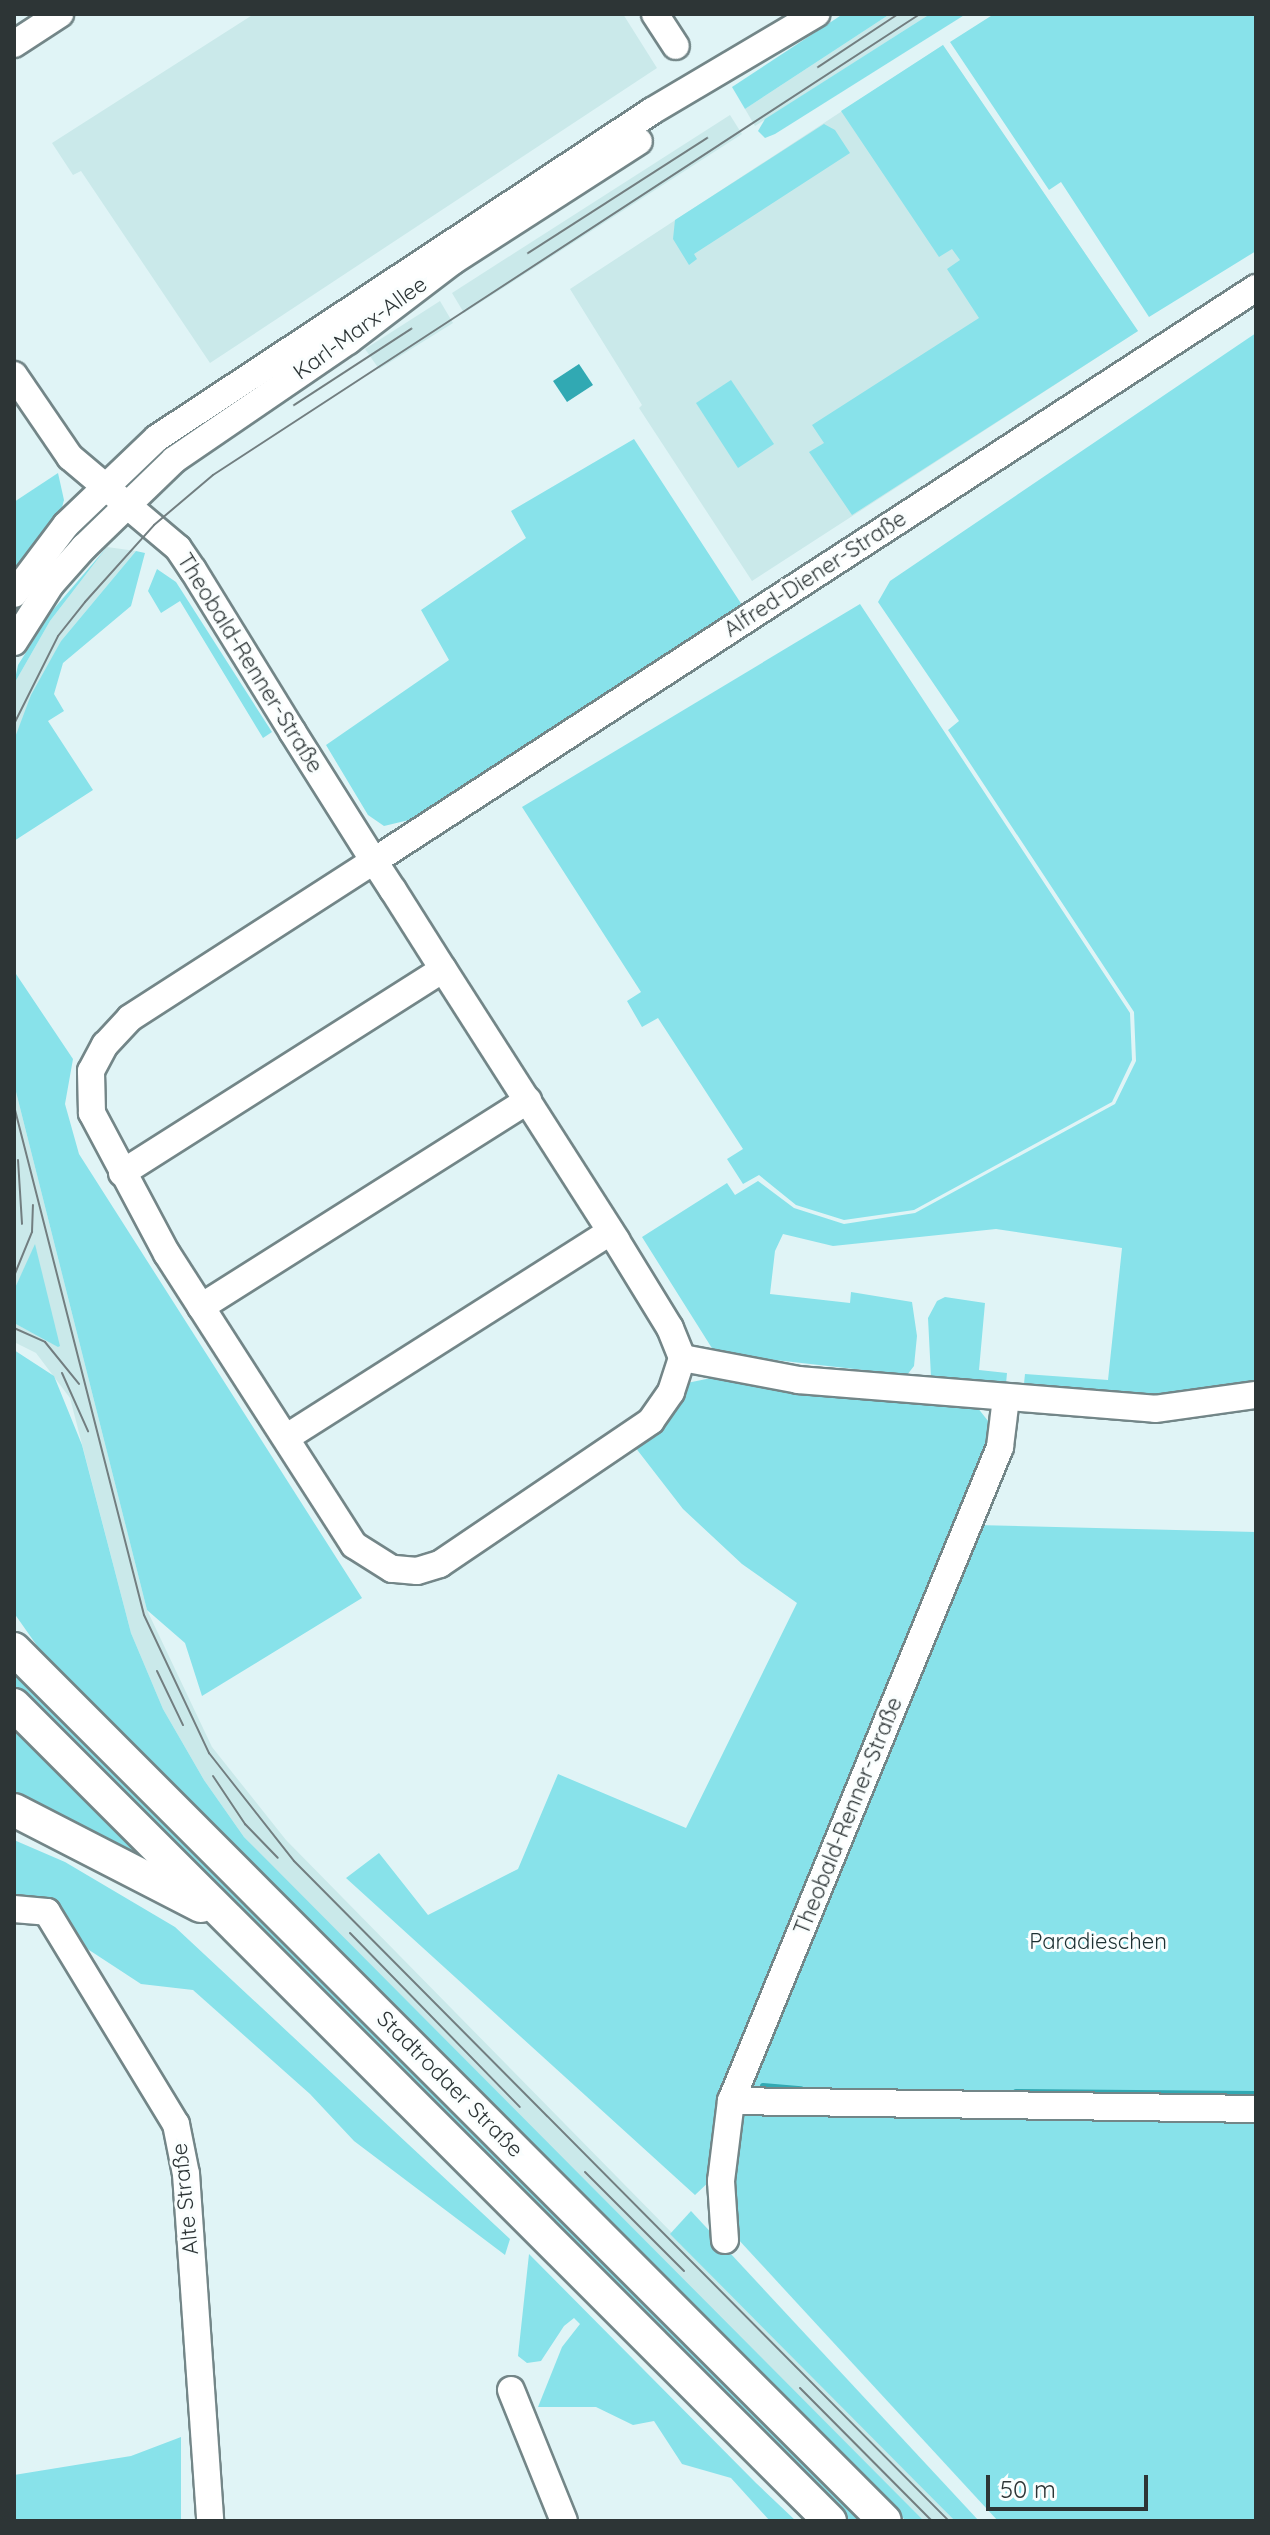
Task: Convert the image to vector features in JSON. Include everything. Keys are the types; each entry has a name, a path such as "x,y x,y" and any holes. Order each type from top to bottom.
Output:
{"main road":[{"name":"Stadtrodaer Straße","path":"14,1649 885,2521"},
{"name":"Stadtrodaer Straße","path":"14,1705 830,2521"},
{"path":"14,1810 232,1922"}],"street":[{"path":"14,44 60,14"},
{"path":"655,14 676,46"},
{"name":"Karl-Marx-Allee","path":"14,642 51,584 125,502 239,412 348,341 453,261 660,127 747,60 816,14"},
{"name":"Karl-Marx-Allee","path":"14,594 104,485 157,438 347,309 652,111 747,60"},
{"name":"Alfred-Diener-Straße","path":"374,861 1256,288"},
{"name":"Theobald-Renner-Straße","path":"14,375 55,438 178,548 670,1328 682,1358"},
{"path":"374,861 130,1018 105,1045 91,1071 92,1113 122,1173 201,1307 354,1545 392,1569 417,1571 440,1564 651,1421 671,1392 682,1358 798,1380 1155,1409 1256,1395"},
{"path":"122,1173 443,969"},
{"path":"201,1307 528,1100"},
{"path":"287,1437 610,1232"},
{"name":"Theobald-Renner-Straße","path":"725,2240 721,2181 731,2101 1000,1447 1006,1398"},
{"name":"Alte Straße","path":"14,1909 47,1912 176,2124 186,2174 210,2521"},
{"path":"731,2101 1256,2109"},
{"path":"511,2390 564,2521"}],"shaded area":[{"path":"254,14 623,14 657,68 210,363 81,171 73,175 52,143"},
{"path":"890,14 930,14 755,126 745,109"},
{"path":"943,45 1138,331 752,581 639,408 642,405 570,289"},
{"path":"730,115 742,134 464,313 452,293"},
{"path":"440,301 453,323 379,369 365,349"},
{"path":"579,364 593,385 567,402 553,381"},
{"path":"107,547 136,551 61,641 14,740 14,684 50,621"},
{"path":"14,1084 147,1610 212,1747 286,1840 955,2521 924,2521 371,1968 244,1837 204,1780 163,1709 131,1633 70,1398 36,1353 14,1342 14,1323 58,1346 35,1246 14,1290"}],"green space":[{"path":"843,14 890,14 745,109 732,87"},
{"path":"930,14 966,14 775,134 765,138 758,131 765,119"},
{"path":"994,14 1256,14 1256,251 1149,317 1061,182 1049,190 950,42"},
{"path":"943,45 1138,331 852,515 809,452 824,443 812,425 979,318 947,269 960,260 952,249 939,257 841,111"},
{"path":"824,124 835,130 850,153 694,254 697,259 689,265 673,239 675,220"},
{"path":"1256,333 1256,1416 1255,1389 1186,1400 1023,1393 1025,1374 1108,1380 1122,1248 996,1229 833,1246 783,1234 775,1251 770,1294 850,1303 851,1292 912,1302 917,1336 914,1366 907,1375 715,1353 642,1237 727,1183 735,1195 758,1181 794,1208 844,1224 915,1213 1115,1104 1136,1061 1134,1012 948,730 959,721 878,602 890,581"},
{"path":"731,380 774,444 738,468 696,403"},
{"path":"634,439 742,605 409,820 384,826 368,815 326,745 449,660 421,610 526,538 511,511"},
{"path":"58,473 64,500 60,515 14,574 14,502"},
{"path":"107,547 50,621 14,684 18,665 52,611"},
{"path":"136,551 145,553 131,606 63,663 54,694 64,711 48,721 93,790 14,841 14,740 31,695 61,641"},
{"path":"157,569 176,582 272,732 263,738 180,601 161,613 148,591"},
{"path":"860,604 1130,1013 1132,1060 1112,1102 914,1210 844,1220 796,1205 759,1175 743,1184 727,1159 743,1149 658,1018 642,1027 627,1001 641,992 522,807"},
{"path":"14,971 73,1059 65,1104 79,1154 362,1598 202,1696 185,1643 147,1610 14,1084"},
{"path":"35,1244 58,1347 14,1323 14,1290"},
{"path":"945,1297 985,1303 979,1370 1007,1373 1006,1384 931,1377 928,1318 937,1301"},
{"path":"14,1350 54,1376 82,1445 131,1633 163,1709 204,1780 244,1837 924,2521 906,2521 40,1650 14,1613"},
{"path":"716,1377 977,1407 996,1431 713,2178 695,2195 346,1878 379,1853 428,1915 518,1869 558,1774 686,1828 797,1603 742,1564 683,1509 635,1447 687,1383"},
{"name":"Paradieschen","path":"976,1525 1256,1532 1256,2102 752,2091 749,2086"},
{"path":"14,1668 867,2521 846,2521 330,2006 14,1686"},
{"path":"14,1725 148,1857 138,1867 14,1801"},
{"path":"14,1840 65,1862 175,1927 510,2239 505,2255 354,2141 310,2094 193,1990 141,1984 86,1948 57,1904 14,1898"},
{"path":"746,2108 1256,2117 1256,2521 998,2521 737,2238 731,2221 739,2117"},
{"path":"691,2211 979,2521 955,2521 670,2234"},
{"path":"529,2254 796,2521 770,2521 731,2478 682,2464 654,2421 633,2425 596,2407 538,2407 562,2347 580,2324 574,2318 564,2326 541,2361 527,2363 518,2356"},
{"path":"181,2437 181,2521 14,2521 14,2475 131,2456"}],"waterway":[{"path":"763,2086 801,2089"},
{"path":"1016,2092 1256,2094"}],"tram line":[{"path":"818,67 898,14"},
{"path":"14,724 58,636 85,602 154,525 213,475 920,14"},
{"path":"528,253 707,138"},
{"path":"294,405 411,329"},
{"path":"14,1106 144,1615 209,1753 294,1861 949,2521"},
{"path":"18,1160 22,1224"},
{"path":"14,1276 32,1232 33,1205"},
{"path":"14,1328 45,1342 79,1384"},
{"path":"62,1373 88,1431"},
{"path":"157,1671 183,1725"},
{"path":"213,1776 245,1824 278,1858"},
{"path":"350,1933 520,2107"},
{"path":"585,2172 684,2271"},
{"path":"800,2388 932,2521"}]}
